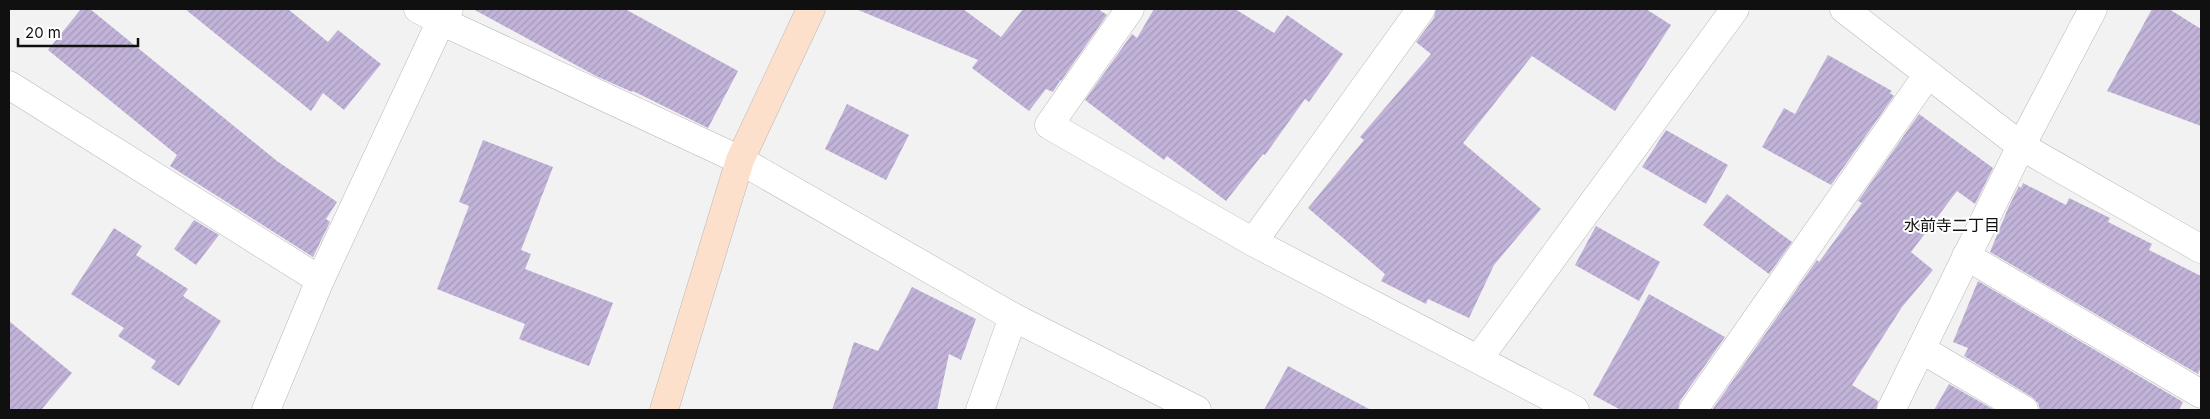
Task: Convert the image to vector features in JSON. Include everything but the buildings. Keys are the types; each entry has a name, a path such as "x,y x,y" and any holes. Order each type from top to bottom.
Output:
{"street":[{"path":"664,410 740,160 811,9"},
{"path":"1130,9 1049,125 1253,242 1575,410"},
{"path":"1253,242 1421,9"},
{"path":"1478,358 1735,9"},
{"path":"1844,9 2021,146 2201,249"},
{"path":"1890,410 2021,146 2093,9"},
{"path":"266,410 320,280 436,13 740,160 1013,317 1198,410"},
{"path":"1693,410 1928,74"},
{"path":"9,85 320,280"},
{"path":"1966,256 2201,394"},
{"path":"980,410 1013,317"},
{"path":"1921,349 2024,410"}],"district":[{"name":"水前寺二丁目","path":"1952,225"}]}
